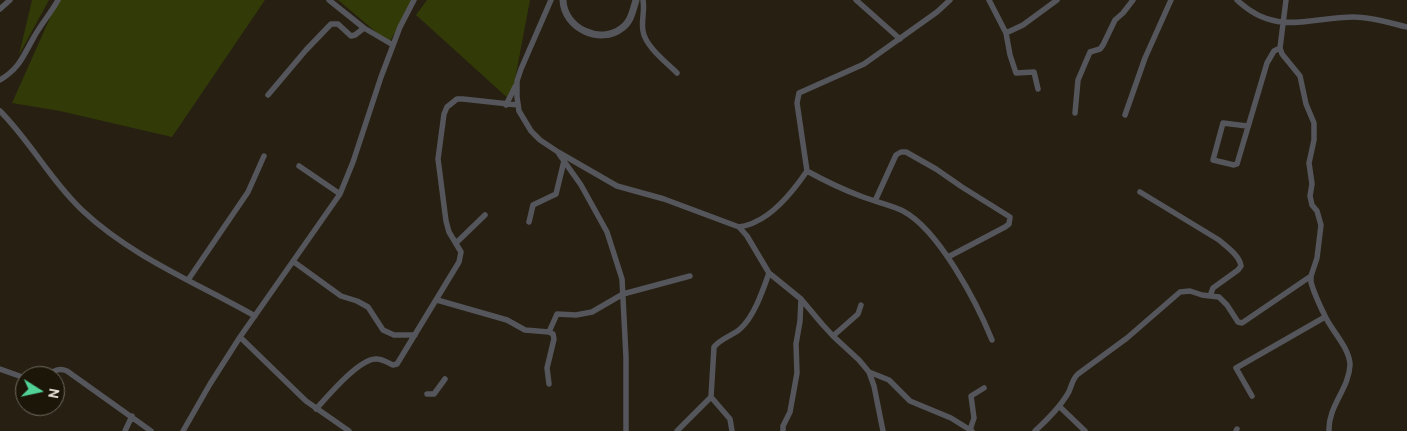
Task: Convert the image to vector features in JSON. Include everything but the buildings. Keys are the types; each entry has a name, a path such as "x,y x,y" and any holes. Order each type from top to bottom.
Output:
{"street":[{"path":"0,9 10,0"},
{"path":"0,80 11,73 21,62 58,0"},
{"path":"329,0 364,28 393,45"},
{"path":"183,431 240,337 340,194 400,26 414,0"},
{"path":"551,0 521,68 518,81 519,111 531,131 540,140 558,152 616,186 671,202 739,227 747,236 769,273 801,299 868,372 874,386 883,431"},
{"path":"563,0 565,12 575,26 584,31 603,34 616,32 623,28 631,17 636,0"},
{"path":"643,0 645,10 643,32 652,49 677,73"},
{"path":"856,0 900,39"},
{"path":"739,227 756,222 768,213 794,189 807,172 797,104 799,93 864,64 937,12 950,0"},
{"path":"989,0 1006,33 1010,55 1016,72 1034,72 1038,89"},
{"path":"1006,33 1023,25 1057,0"},
{"path":"1075,113 1078,80 1090,52 1100,49 1115,20 1133,0"},
{"path":"1125,115 1145,58 1171,0"},
{"path":"1237,0 1255,15 1270,21 1311,22 1354,17 1407,27"},
{"path":"1286,0 1280,48 1282,54 1300,76 1306,104 1314,123 1314,140 1308,163 1312,184 1310,196 1321,225 1317,258 1311,276 1313,288 1325,317 1341,343 1350,363 1346,382 1331,414 1329,431"},
{"path":"268,95 319,35 331,24 338,24 352,36 364,28"},
{"path":"1248,126 1222,123 1213,160 1236,164 1248,126 1266,63 1274,51 1280,48"},
{"path":"506,105 518,81"},
{"path":"316,409 349,375 371,360 380,359 393,365 396,364 461,256 460,248 449,232 446,221 439,171 438,159 444,114 447,107 457,99 518,105"},
{"path":"0,111 70,198 84,212 120,240 255,316"},
{"path":"558,152 581,185 609,237 622,278 626,357 626,431"},
{"path":"875,201 896,155 906,152 1010,217 1009,224 1005,227 948,258"},
{"path":"188,280 248,192 264,156"},
{"path":"529,222 533,205 556,194 564,161"},
{"path":"299,166 340,194"},
{"path":"807,172 848,191 895,207 915,219 932,236 948,258 978,308 992,340"},
{"path":"1140,192 1219,240 1230,249 1240,262 1241,266 1238,270 1213,288 1210,296"},
{"path":"456,243 485,214"},
{"path":"294,262 341,296 368,307 383,330 398,335 414,335"},
{"path":"677,431 711,397 714,347 739,330 748,321 769,273"},
{"path":"549,332 557,314 576,315 592,312 624,294 690,276"},
{"path":"1035,431 1067,396 1073,379 1078,374 1127,338 1180,292 1190,291 1221,298 1237,321 1242,323 1311,276"},
{"path":"783,431 783,426 790,412 797,372 796,344 801,299"},
{"path":"436,300 507,320 525,330 549,332 554,336 546,368 549,384"},
{"path":"834,336 858,314 861,305"},
{"path":"1252,396 1236,368 1325,317"},
{"path":"240,337 306,402 349,431"},
{"path":"0,368 15,374"},
{"path":"65,370 151,431"},
{"path":"868,372 889,380 910,402 951,418 971,430 974,418 971,396 984,388"},
{"path":"427,394 434,394 444,379"},
{"path":"711,397 730,419 732,431"},
{"path":"1059,406 1085,431"},
{"path":"124,431 132,416"}],"green space":[{"path":"32,0 49,0 19,55"},
{"path":"58,0 265,0 172,137 60,111 12,103"},
{"path":"338,0 414,0 389,43"},
{"path":"427,0 530,0 511,101 416,15"}]}
